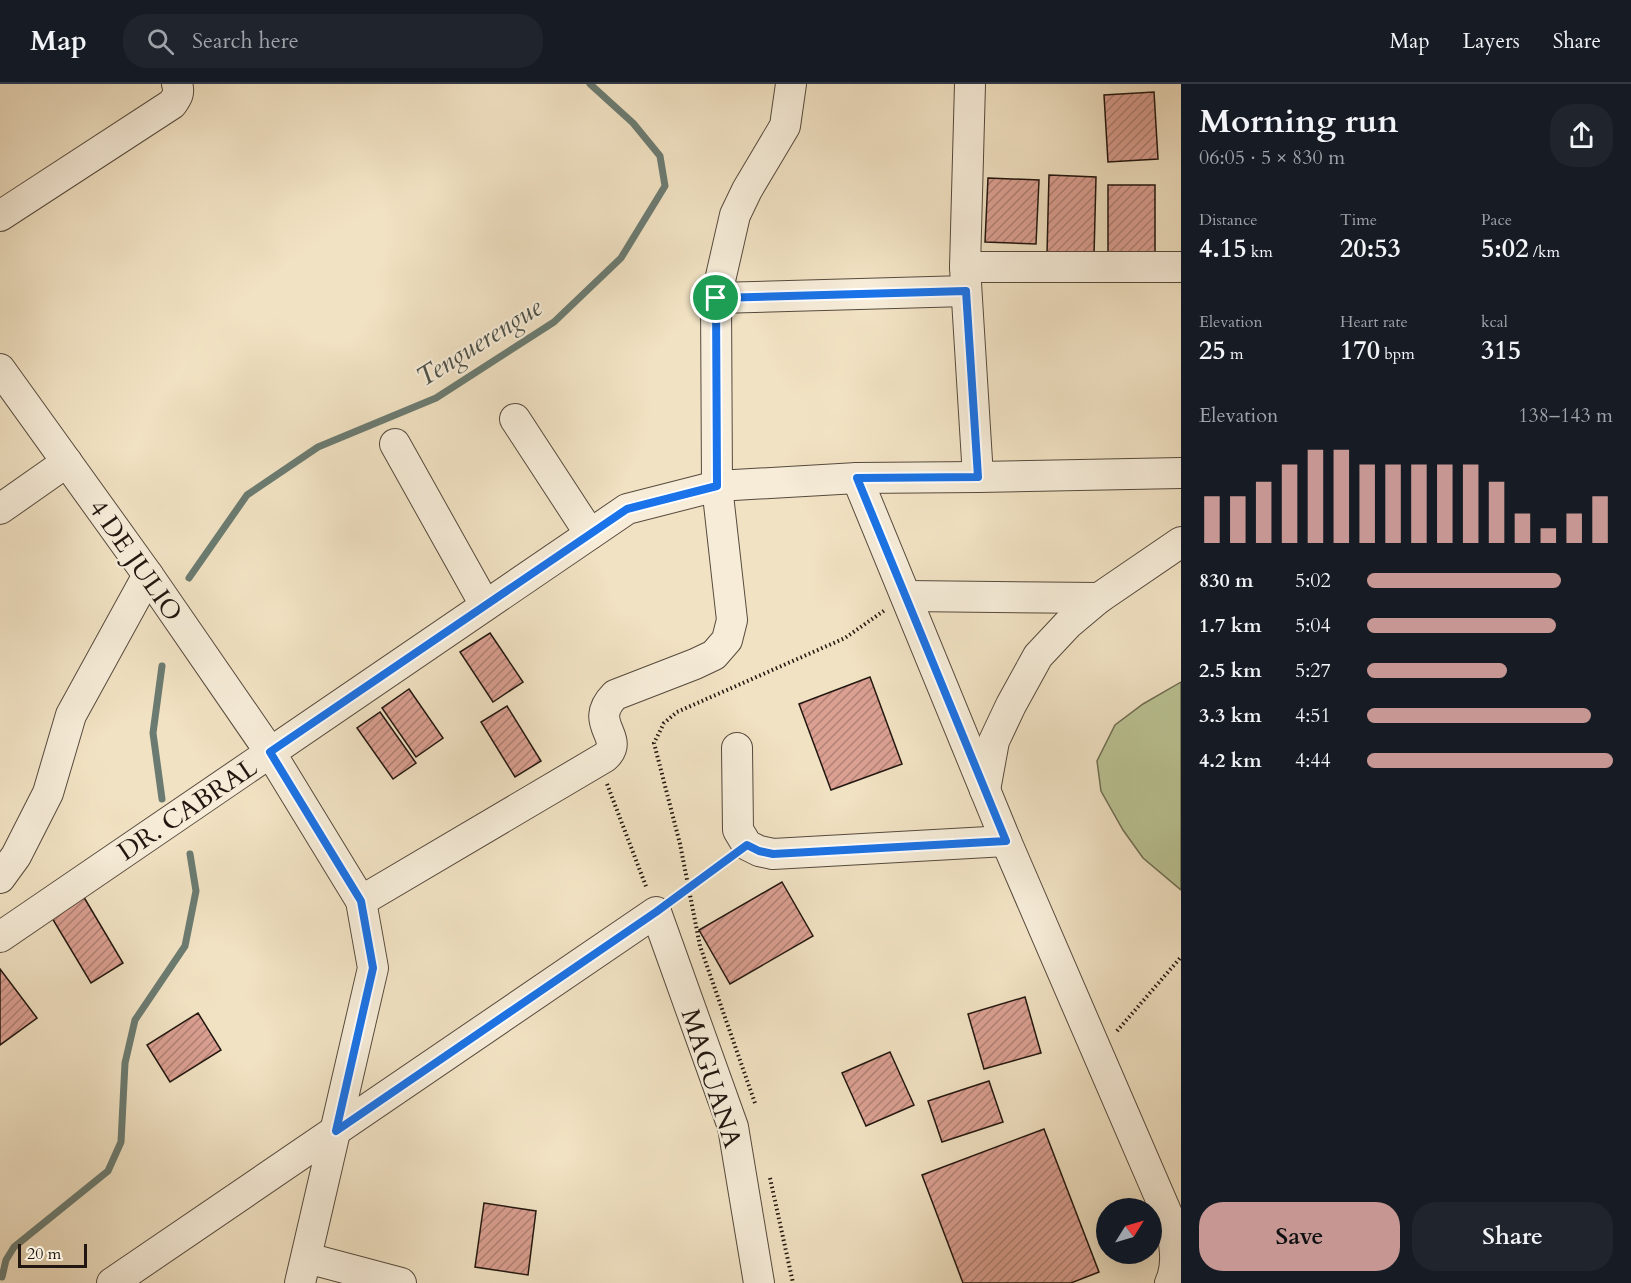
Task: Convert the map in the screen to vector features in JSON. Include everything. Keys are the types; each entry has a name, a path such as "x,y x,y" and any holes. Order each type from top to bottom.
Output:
{"street":[{"path":"0,216 172,104 178,95 177,84"},
{"path":"401,1283 304,1271 373,968 361,901 599,761 610,752 612,745 604,713 607,703 615,695 714,655 727,640 732,620 717,486 716,298 735,215 785,126 791,84"},
{"path":"970,84 965,279 978,477"},
{"path":"716,298 965,279 1181,267"},
{"name":"4 DE JULIO","path":"0,369 148,575 270,752 361,901"},
{"path":"515,419 590,534"},
{"path":"395,444 485,605"},
{"path":"0,508 67,462"},
{"name":"DR. CABRAL","path":"0,937 627,509 717,486 857,478 1181,473"},
{"path":"857,478 1006,841 1097,1053 1176,1220 1176,1253 1170,1283"},
{"path":"985,790 994,741 1038,656 1068,624 1099,598 1181,542"},
{"path":"0,878 16,856 48,793 71,715 148,575"},
{"path":"906,596 1099,598"},
{"path":"737,748 738,830 747,845 759,851 773,854 1006,841"},
{"path":"112,1283 656,912"},
{"name":"MAGUANA","path":"656,912 733,1127 759,1283"}],"path":[{"path":"756,1110 700,946 680,844 654,743 664,723 677,712 845,638 906,596"},
{"path":"599,761 656,912 747,845"},
{"path":"1097,1053 1181,957"},
{"path":"768,1168 793,1283"}],"green space":[{"path":"1181,682 1181,890 1143,858 1123,830 1101,791 1097,761 1115,725 1143,704"}],"building":[{"path":"1154,92 1158,159 1108,162 1104,95"},
{"path":"1049,175 1096,177 1094,256 1047,254"},
{"path":"988,178 1039,180 1036,244 985,242"},
{"path":"1108,185 1155,185 1155,254 1108,254"},
{"path":"490,633 523,682 493,702 460,652"},
{"path":"870,677 902,764 831,790 799,704"},
{"path":"409,689 443,738 416,757 382,708"},
{"path":"507,706 541,761 515,777 481,722"},
{"path":"380,712 416,763 393,779 357,728"},
{"path":"782,882 813,936 730,984 699,930"},
{"path":"82,894 123,963 91,983 49,913"},
{"path":"0,969 37,1018 0,1045"},
{"path":"1025,997 1041,1053 984,1069 968,1014"},
{"path":"198,1013 221,1050 170,1082 147,1045"},
{"path":"890,1052 914,1105 866,1126 842,1073"},
{"path":"989,1081 1003,1122 942,1142 928,1101"},
{"path":"1044,1129 1099,1272 1071,1283 963,1283 922,1175"},
{"path":"484,1203 536,1211 528,1275 475,1267"}],"waterway":[{"name":"Tenguerengue","path":"189,578 247,495 318,447 436,398 554,322 621,258 665,186 660,156 633,123 590,84"},
{"name":"Tenguerengue","path":"162,666 153,733 162,799"},
{"name":"Tenguerengue","path":"2,1277 6,1260 14,1247 108,1171 121,1142 125,1063 135,1020 185,946 196,891 190,854"}],"route":[{"path":"966,291 978,477 857,478 1006,841 773,854 747,845 656,912 336,1131 373,968 361,901 270,752 627,509 717,486 716,298 966,291"}]}
